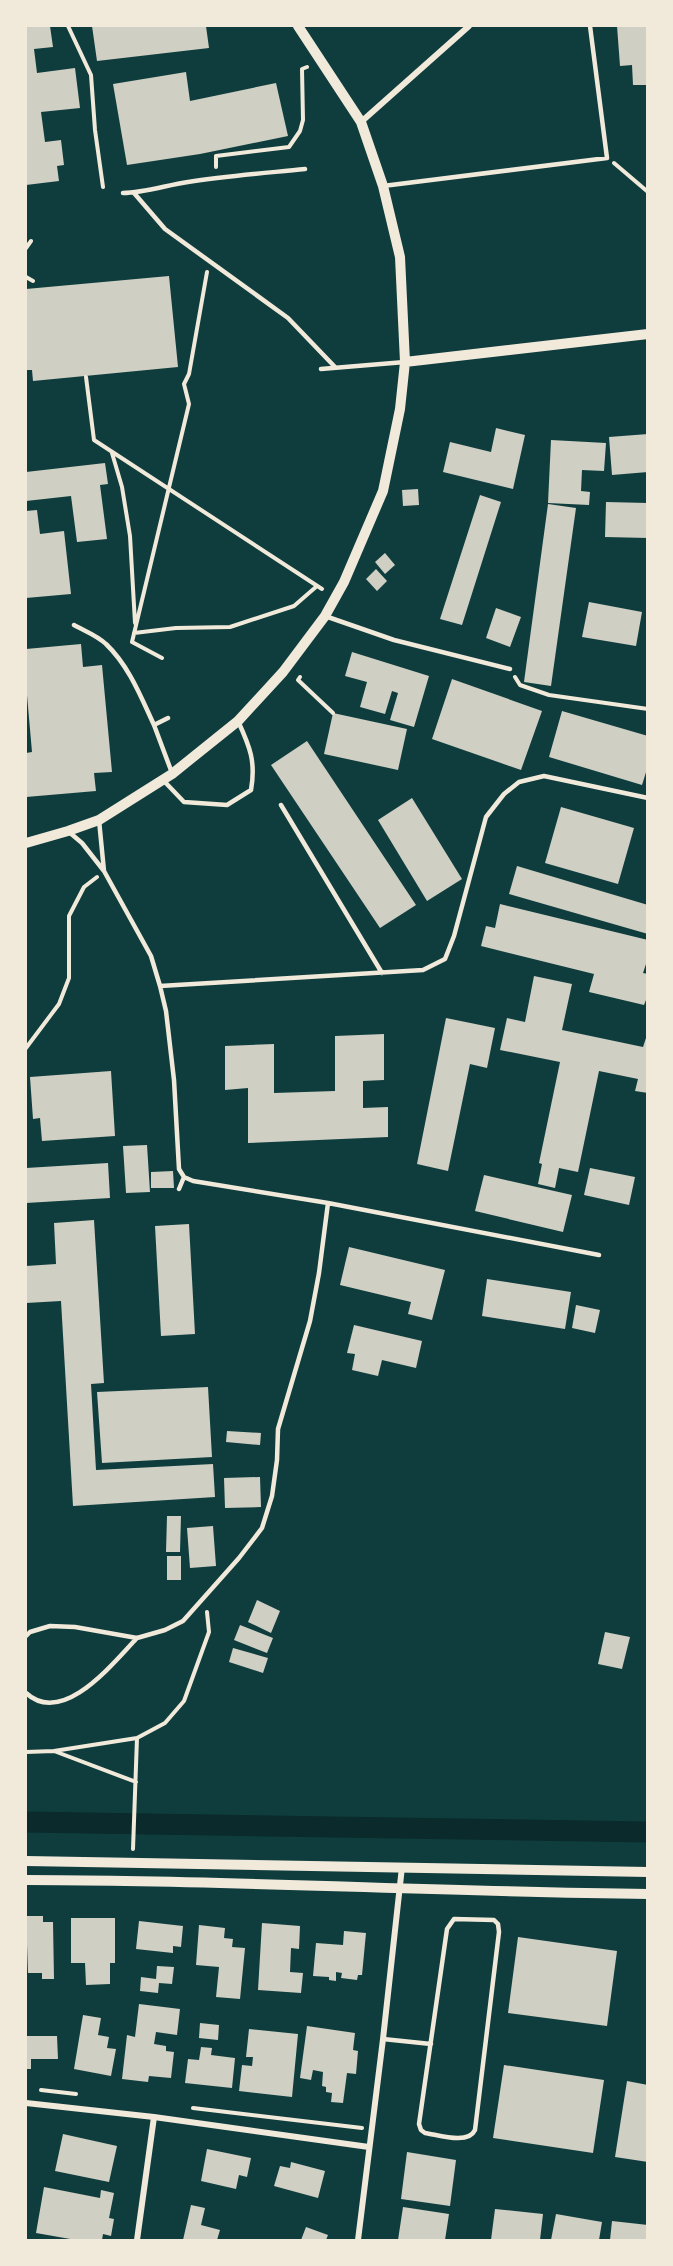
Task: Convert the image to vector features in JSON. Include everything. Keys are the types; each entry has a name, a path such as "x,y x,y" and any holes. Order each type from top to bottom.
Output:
{"street":[{"path":"26,843 99,820 167,777 238,721 283,672 326,616 344,582 383,491 400,409 405,362 400,257 383,186 361,122 298,26"},
{"path":"361,122 469,26"},
{"path":"405,362 648,334"},
{"path":"26,1861 648,1872"},
{"path":"358,2241 402,1867"},
{"path":"26,1880 276,1883 399,1889 648,1894"},
{"path":"26,2103 154,2117 369,2147"},
{"path":"137,2241 154,2117"}],"lane":[{"path":"383,186 607,158 590,26"},
{"path":"123,193 134,193 158,186 216,177 304,169"},
{"path":"134,193 165,229 288,318 335,367"},
{"path":"321,369 405,362"},
{"path":"326,616 394,640 510,669"},
{"path":"74,625 105,643 119,658 131,677 154,725 167,777 184,802 227,805 251,790 254,769 246,738 238,721"},
{"path":"154,725 168,718"},
{"path":"160,986 423,970 445,959 454,936 486,817 504,794 519,782 544,776 648,798"},
{"path":"281,805 382,973"},
{"path":"99,820 104,871"},
{"path":"68,831 82,843 104,871 152,956 166,1011 174,1080 179,1168 184,1177 193,1181 328,1203 599,1255"},
{"path":"179,1189 184,1177"},
{"path":"26,1636 30,1632 50,1626 75,1627 137,1638 165,1630 183,1621 239,1558 262,1528 272,1496 278,1429 310,1321 328,1203"},
{"path":"26,1693 33,1700 66,1699 91,1686 137,1638"},
{"path":"454,1919 494,1920 498,1924 499,1932 475,2130 466,2139 425,2133 421,2130 419,2124 431,2044 449,1923 454,1919"},
{"path":"383,2039 431,2044"}],"path":[{"path":"68,26 91,75 96,141 103,187"},
{"path":"216,156 289,147 300,131 303,120 302,69 308,67"},
{"path":"205,170 216,169 215,150"},
{"path":"607,158 648,192"},
{"path":"26,248 31,240"},
{"path":"162,658 132,642 189,404 184,384 189,374 208,262"},
{"path":"26,277 33,281"},
{"path":"86,377 93,440 322,589"},
{"path":"112,452 122,487 130,536 134,631"},
{"path":"134,631 230,627 294,606 317,585"},
{"path":"510,669 520,685 549,695 648,709"},
{"path":"305,671 298,680 333,713"},
{"path":"26,1048 59,1004 69,978 69,916 84,887 104,871"},
{"path":"26,1752 54,1751 137,1738 165,1723 184,1701 209,1632 206,1595"},
{"path":"133,1836 137,1738"},
{"path":"54,1751 136,1782"}],"building":[{"path":"26,26 50,26 53,47 34,49 37,73 75,68 80,108 41,112 45,142 61,140 64,165 57,166 59,181 26,185"},
{"path":"92,26 206,26 209,48 97,61"},
{"path":"617,26 648,26 648,85 633,85 632,65 620,66"},
{"path":"186,72 190,101 276,83 288,136 200,154 127,165 113,84"},
{"path":"169,276 178,367 33,381 32,370 26,370 26,289"},
{"path":"496,428 525,435 513,489 443,472 450,442 491,452"},
{"path":"648,434 648,472 612,475 609,437"},
{"path":"551,440 606,443 604,471 582,470 581,491 590,492 589,505 548,503"},
{"path":"105,463 108,484 100,485 107,539 77,542 71,496 26,501 26,472"},
{"path":"418,489 419,505 403,506 402,490"},
{"path":"480,495 501,502 462,625 440,619"},
{"path":"606,502 648,503 648,538 605,537"},
{"path":"548,504 576,508 551,686 524,682"},
{"path":"37,510 40,534 64,531 71,594 26,598 26,511"},
{"path":"385,553 395,565 385,574 375,562"},
{"path":"376,569 387,581 377,591 366,579"},
{"path":"589,602 642,612 636,646 582,637"},
{"path":"496,608 521,617 510,647 486,638"},
{"path":"81,644 83,667 102,665 112,772 94,773 96,791 26,797 26,753 32,752 26,684 26,649"},
{"path":"352,652 429,676 414,727 390,720 398,693 392,691 385,714 360,707 367,682 345,676"},
{"path":"452,679 542,711 521,770 432,739"},
{"path":"562,711 648,736 648,766 642,785 549,757"},
{"path":"333,713 407,729 398,770 324,754"},
{"path":"307,741 416,905 380,928 271,765"},
{"path":"412,798 462,879 427,901 378,820"},
{"path":"561,807 634,828 618,884 545,863"},
{"path":"517,866 648,905 648,934 509,894"},
{"path":"500,904 648,940 648,958 643,973 648,974 648,995 644,1005 589,992 594,974 481,946 486,926 495,928"},
{"path":"534,976 572,984 562,1030 643,1047 648,1032 648,1093 635,1091 638,1079 599,1071 578,1172 559,1168 555,1188 538,1184 542,1164 539,1163 560,1062 500,1050 507,1018 525,1022"},
{"path":"446,1018 495,1028 487,1068 470,1064 448,1171 417,1164"},
{"path":"384,1034 384,1080 363,1081 363,1108 388,1107 388,1137 248,1143 248,1088 225,1090 225,1046 274,1044 274,1093 335,1091 335,1036"},
{"path":"111,1071 115,1136 42,1141 40,1118 33,1119 30,1077"},
{"path":"147,1145 150,1192 126,1193 123,1146"},
{"path":"108,1163 110,1198 26,1203 26,1168"},
{"path":"590,1168 635,1177 629,1205 584,1195"},
{"path":"173,1171 174,1188 151,1188 151,1172"},
{"path":"484,1175 572,1195 563,1232 475,1211"},
{"path":"94,1220 104,1383 91,1384 96,1470 213,1464 215,1497 73,1506 61,1301 26,1303 26,1266 56,1264 54,1223"},
{"path":"189,1224 195,1334 161,1336 155,1226"},
{"path":"349,1247 445,1270 432,1320 408,1314 411,1302 340,1285"},
{"path":"487,1279 571,1292 565,1329 482,1316"},
{"path":"576,1305 600,1310 595,1333 572,1328"},
{"path":"354,1325 422,1341 416,1368 382,1360 378,1376 352,1370 355,1354 347,1353"},
{"path":"208,1387 212,1457 102,1463 97,1392"},
{"path":"227,1431 261,1433 260,1445 226,1442"},
{"path":"260,1477 261,1507 225,1508 224,1478"},
{"path":"167,1516 181,1516 180,1552 166,1552"},
{"path":"213,1526 216,1566 190,1568 187,1528"},
{"path":"167,1556 181,1556 181,1580 167,1580"},
{"path":"257,1600 280,1611 271,1633 248,1622"},
{"path":"240,1625 273,1638 267,1653 234,1640"},
{"path":"605,1632 630,1637 622,1669 598,1664"},
{"path":"233,1648 268,1658 263,1673 229,1662"},
{"path":"26,1916 43,1916 43,1922 53,1922 54,1979 42,1979 42,1973 28,1973"},
{"path":"71,1918 115,1918 115,1963 110,1963 110,1984 86,1985 85,1963 71,1963"},
{"path":"139,1921 183,1926 181,1947 173,1946 173,1953 136,1949"},
{"path":"262,1923 300,1926 299,1949 291,1948 290,1972 303,1973 301,1993 258,1990"},
{"path":"199,1925 225,1928 224,1938 233,1939 232,1947 245,1948 240,1999 216,1997 219,1967 196,1965"},
{"path":"344,1931 366,1933 362,1975 358,1975 357,1980 341,1978 342,1973 336,1972 336,1981 329,1980 329,1977 313,1976 316,1943 343,1945"},
{"path":"518,1937 617,1951 607,2026 508,2013"},
{"path":"157,1966 174,1967 172,1984 159,1983 158,1993 140,1991 141,1977 156,1979"},
{"path":"139,2004 180,2009 177,2035 156,2032 154,2044 166,2046 166,2051 174,2052 171,2078 149,2076 148,2082 122,2079 127,2035 135,2037"},
{"path":"83,2015 101,2018 98,2035 109,2037 107,2048 116,2049 111,2076 74,2069"},
{"path":"200,2023 219,2025 218,2040 199,2038"},
{"path":"307,2026 355,2033 353,2050 358,2051 356,2074 347,2073 343,2103 331,2102 332,2093 326,2092 326,2087 322,2086 323,2072 313,2070 311,2080 300,2078"},
{"path":"249,2029 298,2034 292,2097 239,2091 242,2065 252,2066 253,2057 246,2057"},
{"path":"26,2036 57,2036 58,2059 31,2059 31,2069 26,2069"},
{"path":"201,2047 212,2048 211,2055 235,2058 232,2088 185,2083 188,2059 199,2060"},
{"path":"504,2065 604,2080 593,2153 493,2138"},
{"path":"627,2081 648,2085 648,2162 615,2157"},
{"path":"63,2134 117,2146 109,2182 55,2171"},
{"path":"207,2149 251,2158 247,2177 239,2175 236,2189 201,2181"},
{"path":"407,2152 456,2160 450,2206 401,2199"},
{"path":"291,2162 325,2171 318,2198 274,2186 280,2166 290,2168"},
{"path":"44,2187 100,2198 101,2190 114,2193 109,2218 114,2219 111,2236 103,2234 102,2240 76,2240 36,2233"},
{"path":"191,2205 205,2208 201,2225 220,2230 217,2240 183,2240"},
{"path":"403,2207 449,2214 445,2240 398,2240"},
{"path":"495,2209 543,2214 540,2240 491,2240"},
{"path":"556,2214 602,2222 599,2240 551,2240"},
{"path":"612,2221 648,2225 648,2240 610,2240"},
{"path":"306,2227 328,2235 326,2240 301,2240"}],"waterway":[{"path":"26,1822 648,1832"}]}
